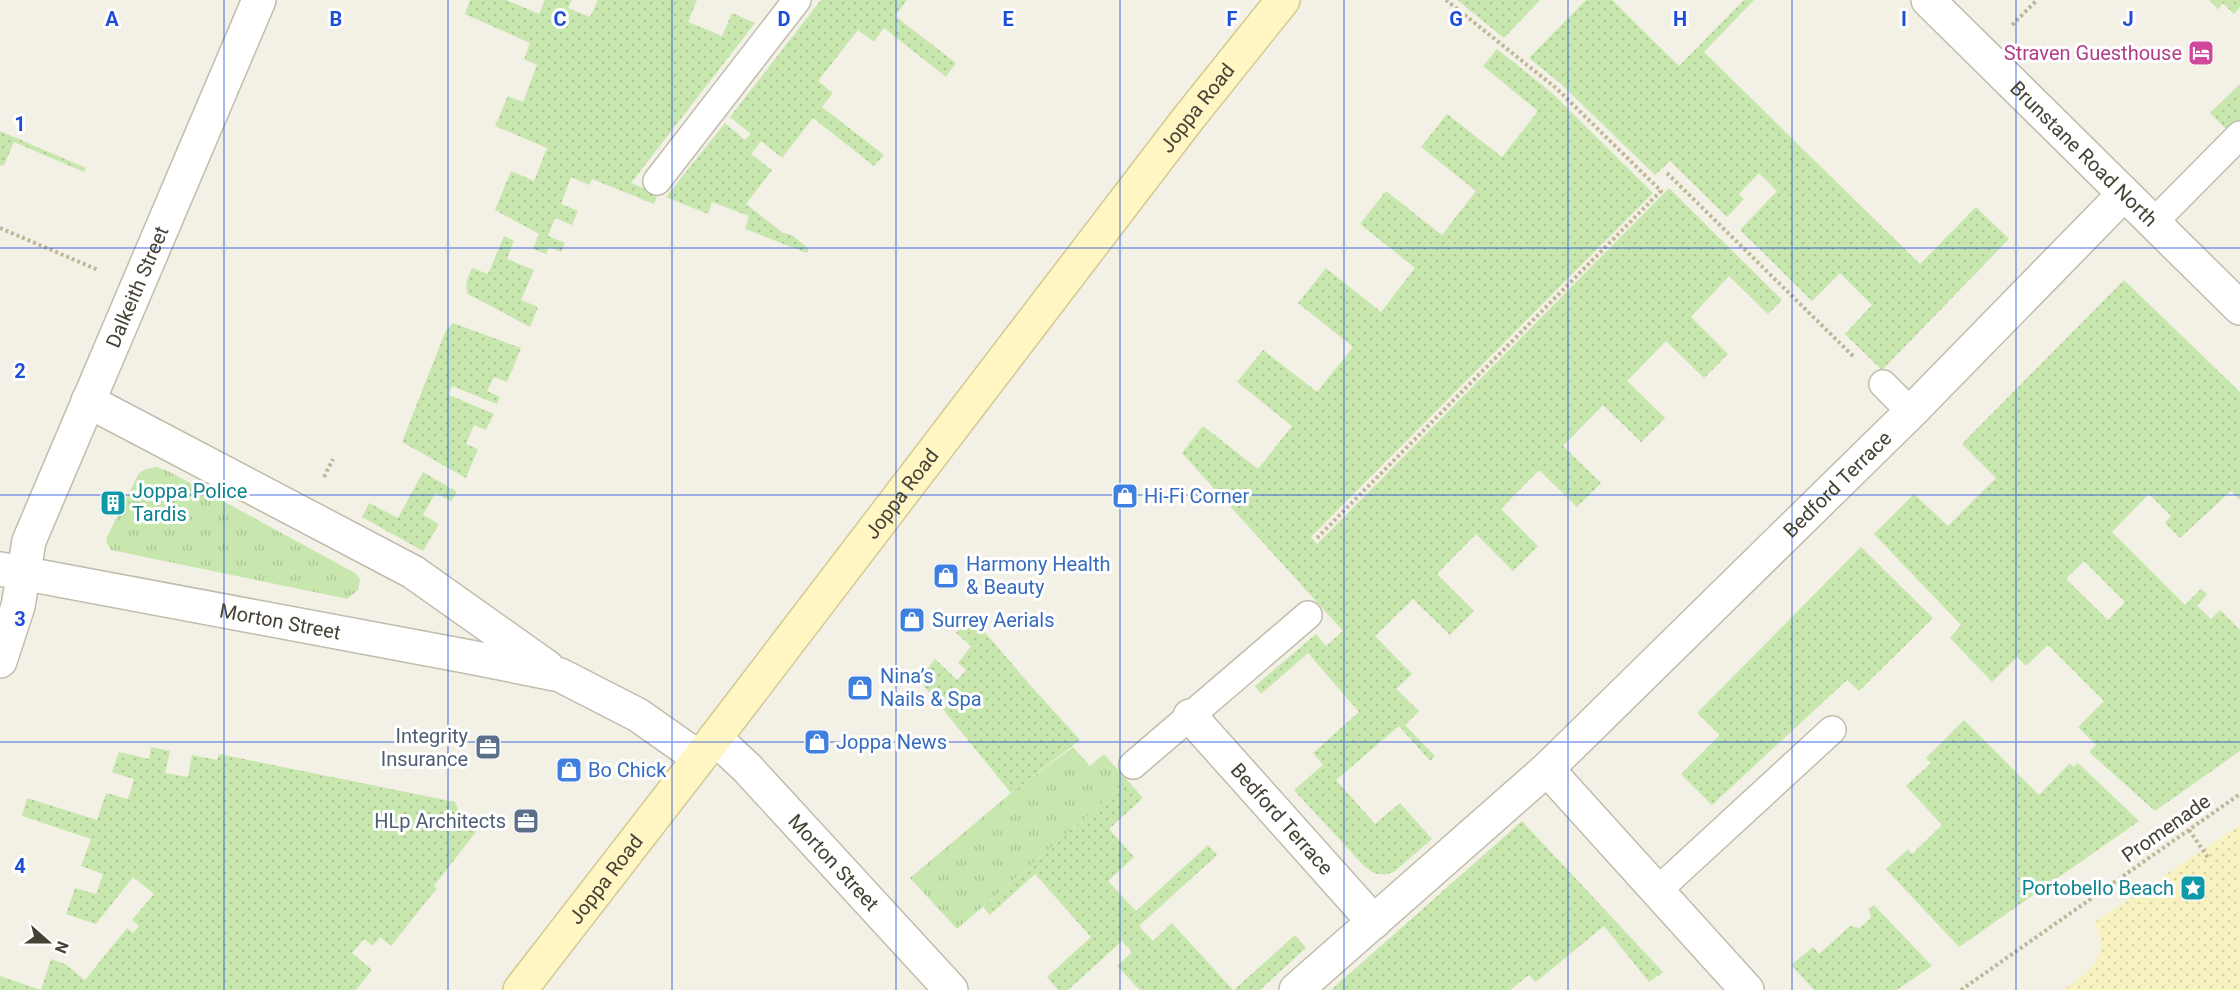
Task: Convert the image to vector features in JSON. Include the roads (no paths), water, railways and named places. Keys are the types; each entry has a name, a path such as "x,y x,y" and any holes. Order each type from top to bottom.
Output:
{"main road":[{"name":"Joppa Road","path":"520,990 1172,139 1283,0"}],"street":[{"name":"Dalkeith Street","path":"0,661 18,606 11,572 29,541 259,0"},
{"name":"Brunstane Road North","path":"1928,0 2240,308"},
{"name":"Bedford Terrace","path":"1296,990 1546,770 1911,412 2124,194"},
{"name":"Morton Street","path":"87,401 413,572 560,675 747,768 951,990"},
{"name":"Morton Street","path":"11,572 560,675"},
{"name":"Bedford Terrace","path":"1190,716 1374,922"},
{"path":"1546,770 1747,990"}],"lane":[{"path":"657,181 797,0"},
{"path":"2153,223 2240,135"},
{"path":"1883,384 1911,412"},
{"path":"1133,765 1308,615"},
{"path":"1657,891 1832,730"}],"place":[{"name":"Straven Guesthouse","path":"2201,53"},
{"name":"Hi-Fi Corner","path":"1125,496"},
{"name":"Joppa Police Tardis","path":"113,503"},
{"name":"Harmony Health & Beauty","path":"946,576"},
{"name":"Surrey Aerials","path":"912,620"},
{"name":"Nina’s Nails & Spa","path":"860,688"},
{"name":"Joppa News","path":"817,742"},
{"name":"Integrity Insurance","path":"488,747"},
{"name":"Bo Chick","path":"569,770"},
{"name":"HLp Architects","path":"526,821"},
{"name":"Portobello Beach","path":"2193,888"}]}
